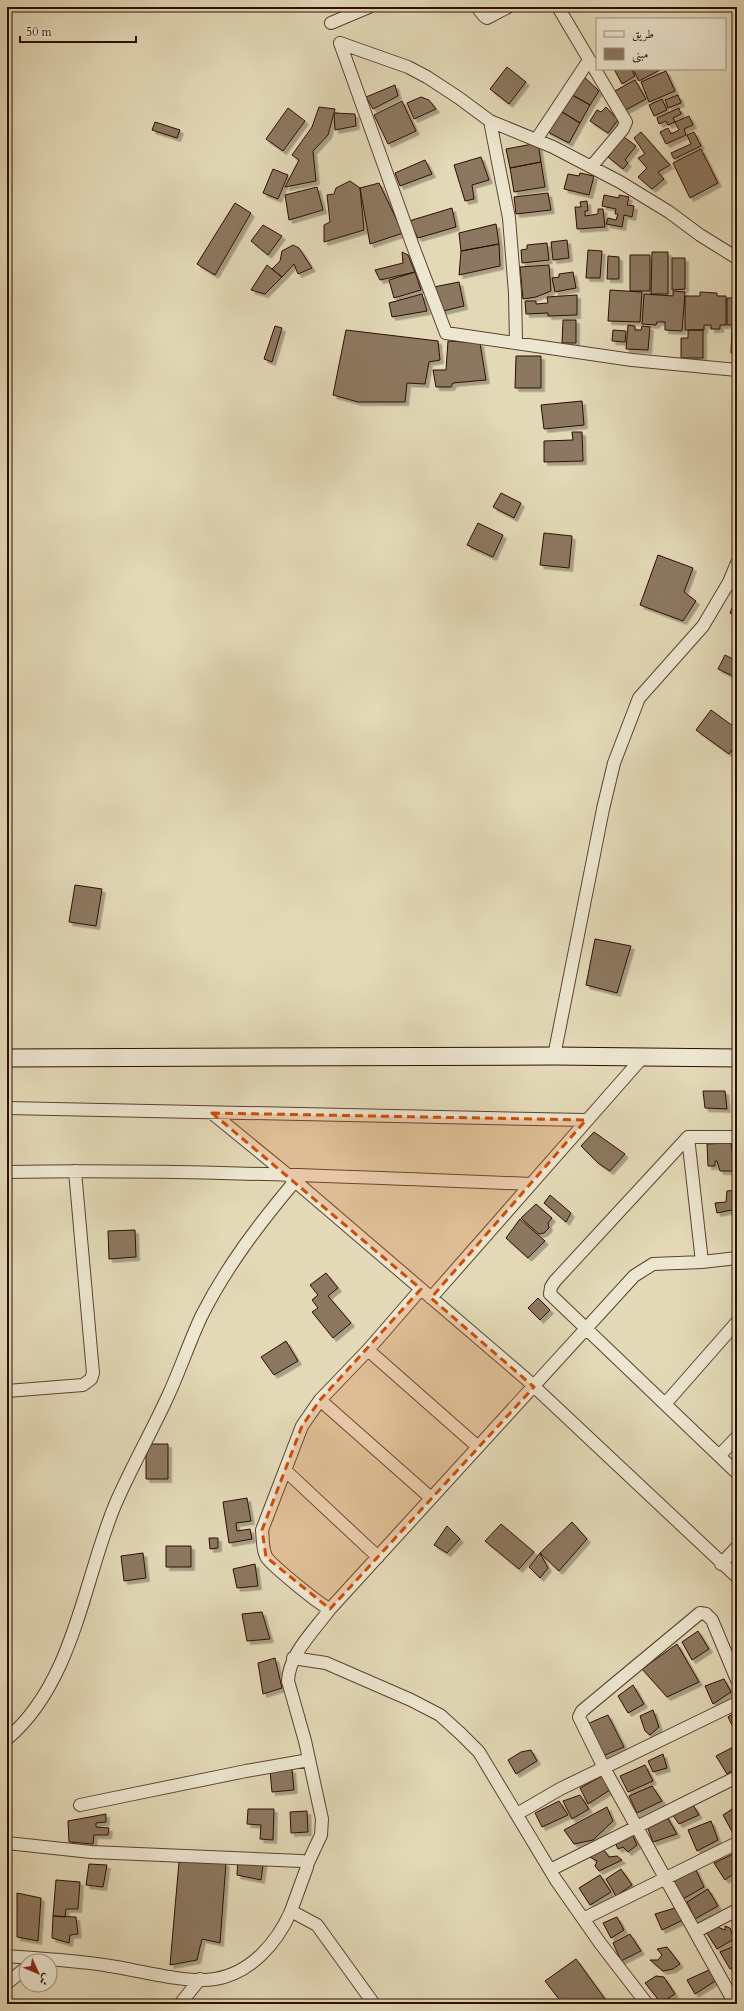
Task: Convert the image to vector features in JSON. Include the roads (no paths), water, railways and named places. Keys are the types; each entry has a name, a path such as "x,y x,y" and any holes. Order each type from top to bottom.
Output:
{"main road":[{"path":"7,1058 554,1056 737,1058"}],"street":[{"path":"331,23 369,7"},
{"path":"477,7 487,18 508,7"},
{"path":"558,7 626,122 623,129 591,167"},
{"path":"737,258 700,235 669,212 591,167 536,140 490,121 460,98 427,77 408,67 340,43 414,249 446,333 632,360 737,370"},
{"path":"536,140 589,60"},
{"path":"490,121 509,218 515,293 516,342"},
{"path":"554,1056 603,809 614,763 639,698 703,626 729,582 737,563"},
{"path":"431,1298 642,1058"},
{"path":"7,1108 586,1120"},
{"path":"212,1113 291,1178 534,1386 737,1577"},
{"path":"737,1137 688,1137 550,1287 550,1294 552,1298 588,1328 737,1473"},
{"path":"688,1137 702,1262"},
{"path":"7,1172 74,1171 530,1184"},
{"path":"7,1391 83,1385 91,1379 93,1373 74,1171"},
{"path":"7,1739 17,1731 40,1703 68,1646 115,1506 178,1374 201,1318 228,1266 291,1178"},
{"path":"58,1961 108,1965 185,1979 215,1980 237,1971 257,1960 277,1936 291,1911 307,1865 321,1835 322,1819 309,1760 288,1682 288,1671 293,1658 330,1609 641,1270 653,1264 702,1262 737,1258"},
{"path":"330,1609 318,1602 266,1557 263,1545 262,1530 286,1471 302,1426 320,1400 368,1350 421,1290"},
{"path":"665,1404 737,1322"},
{"path":"368,1350 478,1447"},
{"path":"320,1400 431,1498"},
{"path":"719,1456 737,1437"},
{"path":"286,1471 378,1557"},
{"path":"722,1564 737,1547"},
{"path":"731,2001 695,1932 604,1768 580,1722 579,1717 582,1711 700,1613 706,1614 712,1620 737,1680"},
{"path":"293,1658 326,1663 411,1700 440,1715 479,1752 550,1870 583,1919 647,2004"},
{"path":"517,1814 560,1789 737,1703"},
{"path":"80,1805 246,1771 309,1760"},
{"path":"550,1870 636,1826 737,1778"},
{"path":"7,1843 91,1852 302,1860 307,1865"},
{"path":"583,1919 737,1843"},
{"path":"695,1932 737,1910"},
{"path":"291,1911 317,1925 374,2004"},
{"path":"7,1956 18,1957"},
{"path":"7,1983 18,1974"},
{"path":"180,2004 200,1979"}]}
